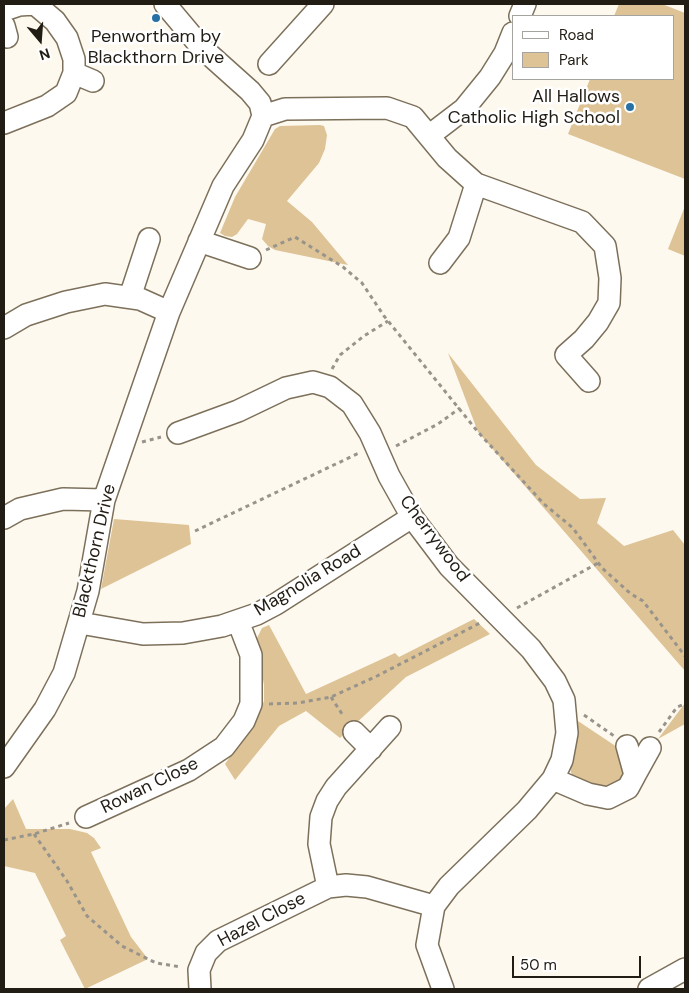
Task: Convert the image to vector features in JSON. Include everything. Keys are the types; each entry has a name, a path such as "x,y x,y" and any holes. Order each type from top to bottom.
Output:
{"street":[{"path":"4,10 19,4 35,4 54,21 68,38 74,59 74,73 66,93 47,106 4,123"},
{"path":"165,4 202,48 250,91 260,103 263,116 285,108 387,108 413,117 430,135 447,158 476,184 582,222 605,246 610,278 609,303 598,322 584,339 566,355 590,382"},
{"path":"269,64 323,4"},
{"path":"430,135 464,109 490,77 512,35"},
{"path":"74,73 93,81"},
{"name":"Blackthorn Drive","path":"4,767 45,709 64,673 80,623 104,500 169,312 223,186 253,140 263,116"},
{"path":"440,263 459,238 476,184"},
{"path":"130,298 149,239"},
{"path":"199,241 250,258"},
{"path":"4,328 26,315 66,302 106,294 140,299 169,312"},
{"path":"178,433 238,411 286,388 313,382 322,385"},
{"name":"Cherrywood","path":"322,385 330,387 352,404 412,517 449,566 531,649 555,681 564,700 567,733 562,760 553,779 527,810 449,886 434,906 427,945 443,989"},
{"path":"4,518 20,509 63,499 104,500"},
{"name":"Magnolia Road","path":"80,623 111,630 143,634 182,632 222,626 238,621 276,604 412,517"},
{"name":"Rowan Close","path":"86,817 189,770 224,747 244,721 251,704 251,655 238,621"},
{"name":"Hazel Close","path":"328,887 319,844 321,817 336,787 390,727"},
{"path":"354,732 371,749"},
{"path":"627,746 635,775"},
{"path":"553,779 588,794 608,798 628,788 650,748"},
{"name":"Hazel Close","path":"200,979 206,953 218,941 328,887 346,885 367,887 434,906"},
{"path":"649,989 685,969"}],"path":[{"path":"250,258 295,237 343,266 362,283 388,321 478,432 544,504 573,528 598,563 631,594 643,601 685,656"},
{"path":"322,385 340,355 364,336 388,321"},
{"path":"195,531 438,424 460,408"},
{"path":"122,447 178,433"},
{"path":"251,704 298,703 331,697 498,616 598,563"},
{"path":"331,697 354,732"},
{"path":"564,700 627,746"},
{"path":"650,748 660,730 677,707 685,704"},
{"path":"4,840 34,834 86,817"},
{"path":"34,834 67,880 87,916 122,946 156,963 200,979"}],"green space":[{"name":"All Hallows Catholic High School","path":"619,4 662,4 685,13 685,179 568,134 590,80 674,80 674,15 614,15"},
{"path":"280,126 324,126 327,135 325,149 319,163 287,201 312,222 348,265 275,250 262,239 266,224 248,219 237,234 232,237 220,233 235,197 275,129"},
{"path":"685,206 685,256 668,249"},
{"path":"448,353 536,465 580,499 606,498 597,523 624,546 673,530 685,545 685,671 478,432"},
{"path":"114,519 189,525 191,544 101,589"},
{"path":"474,619 490,634 406,677 340,738 306,711 279,726 235,780 225,764 255,722 264,701 264,685 256,640 262,628 269,625 306,694 395,653 399,657"},
{"path":"685,703 685,724 658,739"},
{"path":"572,717 620,749 624,771 623,778 617,785 596,790 572,776 570,768"},
{"path":"13,799 26,829 70,829 87,833 94,838 101,848 91,852 131,937 148,959 85,989 60,940 66,936 35,873 4,866 4,809"}],"place":[{"name":"Penwortham by Blackthorn Drive","path":"156,18"},
{"name":"All Hallows Catholic High School","path":"630,107"}]}
